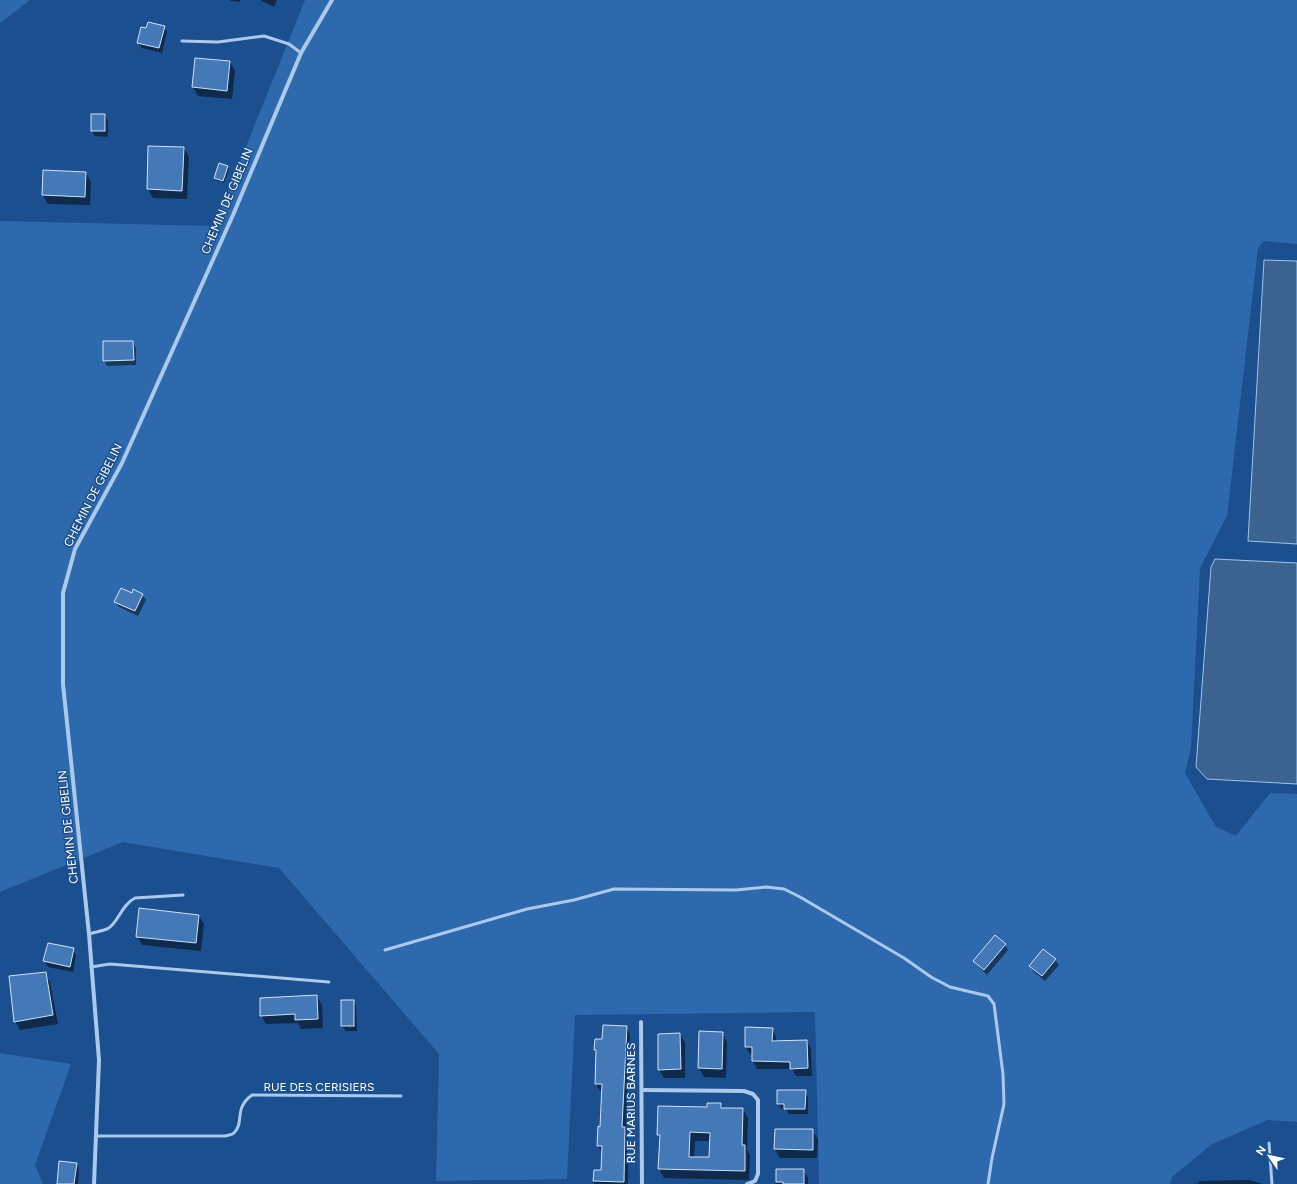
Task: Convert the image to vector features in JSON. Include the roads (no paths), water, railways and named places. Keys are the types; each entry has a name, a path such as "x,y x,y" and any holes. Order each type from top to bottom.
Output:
{"street":[{"name":"CHEMIN DE GIBELIN","path":"94,1184 98,1060 89,934 63,684 63,593 75,549 122,463 233,215 301,53 332,0"},
{"name":"RUE MARIUS BARNES","path":"641,1022 642,1184"},
{"path":"642,1090 744,1091 753,1094 758,1100 758,1174 755,1181 748,1184"}],"lane":[{"path":"182,41 218,42 264,36 289,44 301,53"},
{"path":"385,950 527,909 574,900 614,889 736,890 766,887 784,889 806,900 950,987 988,996 994,1004 1003,1074 1004,1104 988,1184"},
{"path":"89,934 108,929 129,901 135,898 183,895"},
{"path":"91,967 110,964 329,982"},
{"name":"RUE DES CERISIERS","path":"96,1136 225,1136 234,1133 238,1126 241,1106 245,1100 252,1095 401,1096"},
{"path":"1269,1143 1272,1184"}]}
